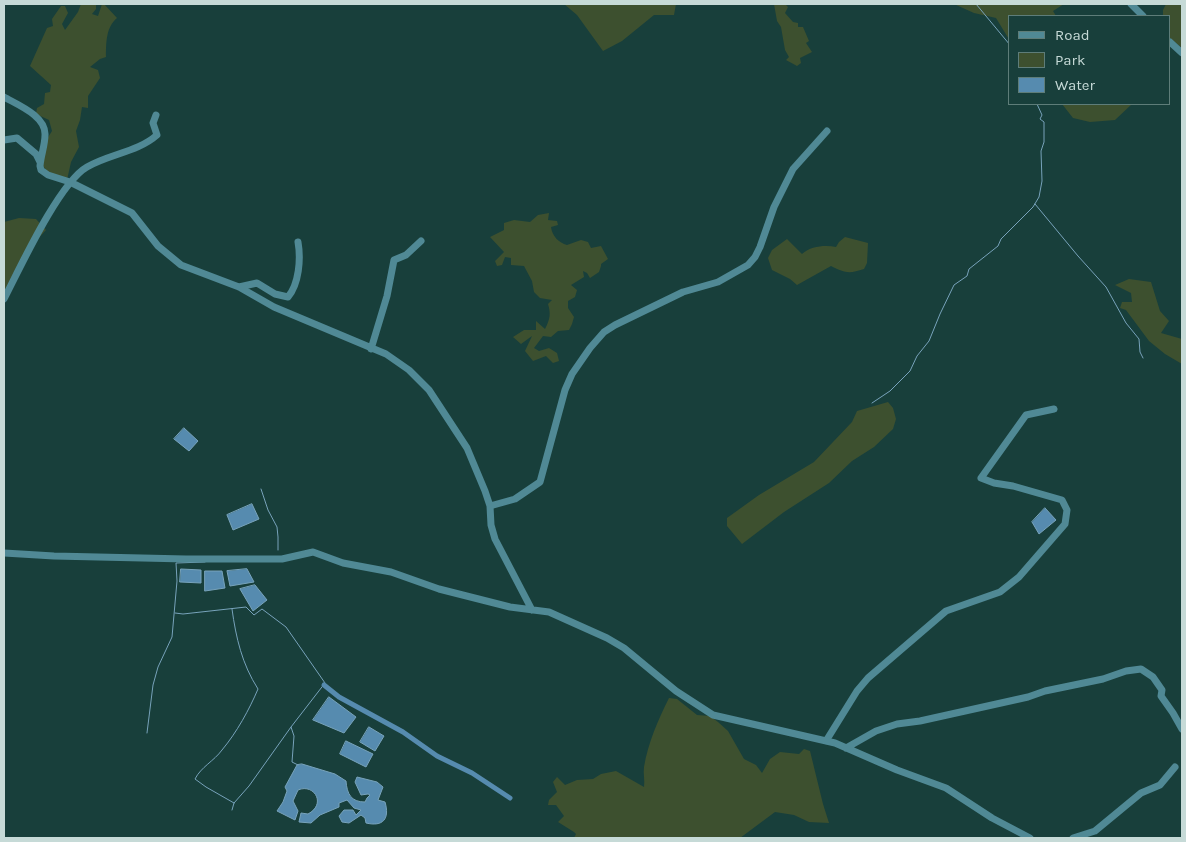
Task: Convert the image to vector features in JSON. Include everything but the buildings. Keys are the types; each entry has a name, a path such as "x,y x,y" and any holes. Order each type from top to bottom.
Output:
{"street":[{"path":"1131,4 1141,15"},
{"path":"1171,43 1182,53"},
{"path":"4,97 42,122 46,136 40,162"},
{"path":"4,300 44,224 70,182 85,168 108,156 154,138 157,135 153,123 156,115"},
{"path":"490,506 515,499 540,482 565,390 572,374 582,359 604,332 655,304 683,292 718,282 748,265 755,258 774,207 793,169 828,131"},
{"path":"4,140 17,138 36,154 41,170 48,175 70,182 132,213 158,246 180,265 240,287 274,307 386,354 400,362 429,390 467,448 486,491 495,539 532,610"},
{"path":"371,349 387,296 394,260 406,255 421,241"},
{"path":"240,287 257,283 275,294 288,297 293,291 300,255 298,242"},
{"path":"826,741 857,691 874,672 946,611 1000,592 1019,577 1065,524 1068,510 1062,500 1013,486 994,484 981,478 1026,415 1054,409"},
{"path":"4,553 54,556 282,559 313,552 342,563 391,572 439,589 510,607 549,612 607,638 624,648 676,691 713,715 801,734 846,748 896,770 946,788 992,818 1030,838"},
{"path":"846,748 876,731 897,724 988,707 1028,698 1045,691 1103,679 1126,671 1141,670 1153,677 1162,690 1161,696 1174,713 1182,729"},
{"path":"1074,838 1095,831 1141,793 1160,785 1175,767"}],"green space":[{"path":"81,4 96,4 96,9 92,14 98,16 102,4 104,4 117,18 109,31 106,57 90,67 98,70 100,78 88,96 88,108 82,107 76,131 79,147 71,162 67,180 49,173 41,164 45,142 52,131 49,120 36,114 37,108 44,104 45,93 50,92 51,85 30,66 47,28 53,26 52,19 61,6 65,6 68,13 62,24 65,30 78,12"},
{"path":"564,4 676,4 674,15 654,15 622,41 603,51 577,15"},
{"path":"774,4 785,4 788,7 785,13 793,22 798,23 798,27 803,27 809,41 806,43 812,52 800,58 801,63 797,66 786,60 789,57 785,50"},
{"path":"954,4 1064,4 1053,11 1055,15 1008,15 1008,38 996,18 974,13"},
{"path":"1166,4 1182,4 1182,48 1171,39 1171,15 1163,15"},
{"path":"1063,105 1131,105 1115,120 1090,122 1073,118"},
{"path":"549,213 548,220 557,221 558,225 551,227 554,236 559,241 567,245 581,240 588,242 591,248 601,246 608,259 601,264 599,272 590,278 583,271 584,277 571,285 577,290 575,297 568,301 568,308 574,317 569,330 558,331 551,337 543,336 534,348 539,351 549,348 557,353 559,361 553,363 546,356 533,361 525,351 532,336 521,344 513,337 524,330 536,330 536,321 545,329 550,316 548,304 552,300 540,298 534,292 532,281 524,266 511,265 511,258 505,257 502,265 497,266 495,261 504,252 490,237 504,230 504,223 514,220 530,222 538,215"},
{"path":"19,218 36,219 46,230 25,253 4,296 4,222"},
{"path":"845,237 868,243 867,263 864,269 847,272 831,266 797,285 790,279 772,270 768,258 772,250 787,239 802,254 818,247 836,247"},
{"path":"1129,279 1151,282 1160,311 1169,321 1161,333 1182,339 1182,364 1165,354 1149,341 1126,310 1120,308 1122,302 1132,302 1131,293 1115,285"},
{"path":"888,402 893,408 896,419 893,429 874,447 852,461 829,483 784,512 742,544 727,526 727,518 759,495 814,462 852,422 857,411"},
{"path":"669,698 677,699 697,715 710,716 718,722 728,731 744,759 756,765 762,773 770,759 780,752 799,754 804,749 810,751 829,823 809,822 794,815 775,812 740,838 574,838 576,834 574,832 558,822 564,816 556,805 548,805 549,800 557,792 553,782 557,777 565,785 577,780 593,779 601,774 616,771 644,787 644,767 648,749 657,723"}],"water":[{"path":"184,428 198,441 189,451 174,439"},
{"path":"252,504 259,519 233,530 227,515"},
{"path":"1045,508 1056,520 1039,534 1032,522"},
{"path":"181,569 201,570 201,583 180,582"},
{"path":"247,569 254,582 230,586 227,571"},
{"path":"205,571 222,571 225,588 205,591"},
{"path":"255,585 267,600 253,611 240,589"},
{"path":"329,697 356,717 344,733 313,720"},
{"path":"369,727 384,736 375,751 360,742"},
{"path":"346,741 373,754 366,767 340,754"},
{"path":"302,764 335,774 346,781 347,790 353,799 360,802 365,802 370,795 361,795 355,782 357,777 377,782 383,787 378,800 385,802 386,817 381,823 377,824 366,823 365,818 361,815 349,823 342,822 339,816 344,810 353,810 356,815 361,810 354,808 347,800 339,803 339,807 320,815 311,823 299,822 301,813 308,814 317,805 316,796 309,789 298,790 293,801 298,811 295,820 277,811 287,791 285,787 297,765"}],"waterway":[{"path":"976,4 1008,43"},
{"path":"872,403 890,391 910,371 917,356 929,341 954,285 967,276 969,269 998,246 1001,239 1033,207 1039,197 1042,181 1041,151 1044,142 1044,122 1040,119 1042,115 1037,105"},
{"path":"1035,204 1106,287 1126,323 1139,339 1140,352 1143,358"},
{"path":"261,489 268,510 277,527 278,550"},
{"path":"147,733 153,685 158,667 172,637 177,581 176,563 205,562"},
{"path":"175,613 183,614 246,607 254,615 262,609 286,627 325,683 291,727 294,736 292,762 298,765"},
{"path":"232,609 235,630 241,650 252,680 258,689 247,713 233,736 195,779 234,803"},
{"path":"324,685 339,697 403,732 437,756 472,773 510,798"},
{"path":"232,810 234,803 249,786 291,727"}]}
